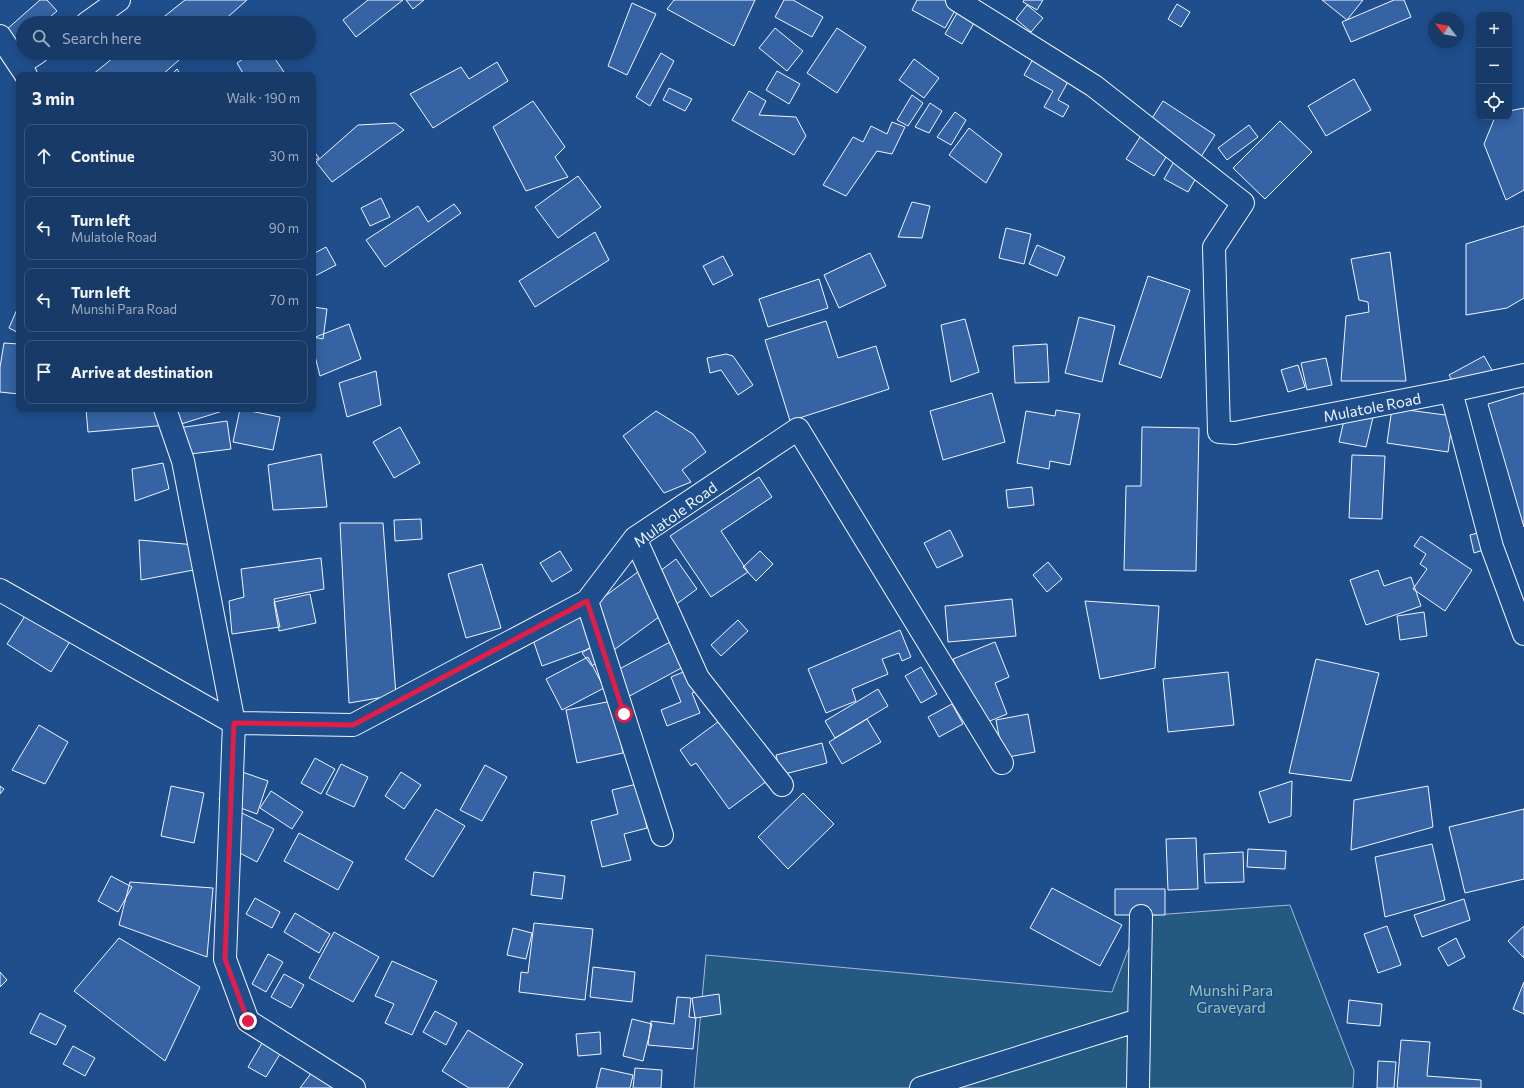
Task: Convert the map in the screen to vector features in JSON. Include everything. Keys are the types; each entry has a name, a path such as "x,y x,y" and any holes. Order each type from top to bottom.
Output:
{"street":[{"path":"97,16 119,0"},
{"name":"Mulatole Road","path":"957,0 1094,86 1243,203 1214,246 1219,432 1236,433 1451,391 1524,375"},
{"path":"0,36 16,52"},
{"path":"1451,391 1492,547 1524,634"},
{"path":"167,412 183,461 234,723 225,959 248,1021 354,1088"},
{"name":"Mulatole Road","path":"234,723 353,725 587,601 635,538 798,429 1002,763"},
{"path":"635,538 698,678 782,785"},
{"path":"0,590 234,723"},
{"path":"587,601 662,835"},
{"path":"1138,1088 1140,916"},
{"path":"921,1088 1138,1020"}],"green space":[{"name":"Munshi Para Graveyard","path":"1290,905 1354,1071 1353,1088 694,1088 706,955 1112,992 1141,916"}],"building":[{"path":"40,0 47,0 57,11 51,16 22,16"},
{"path":"185,0 247,0 229,16 165,16"},
{"path":"368,0 403,0 356,37 343,20"},
{"path":"406,0 424,0 413,9"},
{"path":"674,0 755,0 734,46 667,9"},
{"path":"784,0 793,0 823,17 812,37 775,17"},
{"path":"917,0 961,0 945,28 912,10"},
{"path":"1024,0 1043,0 1037,10 1023,2"},
{"path":"1322,0 1363,0 1347,20"},
{"path":"1394,0 1404,0 1411,17 1351,42 1342,22"},
{"path":"632,3 656,14 627,75 608,66"},
{"path":"1177,4 1190,12 1181,27 1168,19"},
{"path":"1027,5 1043,18 1031,32 1016,19"},
{"path":"961,6 978,16 962,44 945,34"},
{"path":"16,21 16,42 6,30"},
{"path":"775,28 803,51 787,71 759,48"},
{"path":"837,28 866,47 837,93 807,73"},
{"path":"1038,50 1075,69 1058,100 1069,106 1063,117 1044,107 1053,91 1024,75"},
{"path":"661,53 674,61 650,106 636,97"},
{"path":"914,59 939,78 924,98 899,80"},
{"path":"110,60 179,60 165,72 96,72"},
{"path":"242,60 276,60 284,72 242,72 237,63"},
{"path":"497,62 508,81 433,128 410,94 461,67 469,79"},
{"path":"777,71 800,84 789,104 766,90"},
{"path":"1354,79 1371,110 1326,136 1308,106"},
{"path":"669,88 692,99 685,111 663,100"},
{"path":"749,91 766,101 759,115 796,117 806,136 794,155 732,120"},
{"path":"912,95 923,103 908,126 897,120"},
{"path":"533,101 565,147 555,157 568,177 526,191 493,127"},
{"path":"1163,101 1215,135 1195,166 1170,151 1154,176 1126,159"},
{"path":"930,103 942,111 929,133 915,127"},
{"path":"1524,108 1524,190 1506,200 1484,144 1494,120 1512,120 1512,110"},
{"path":"955,112 966,120 951,145 937,137"},
{"path":"1280,121 1312,152 1265,199 1233,168"},
{"path":"892,122 905,127 892,154 877,151 846,196 823,185 853,137 863,142 871,126 887,134"},
{"path":"395,123 404,130 332,182 316,162 358,125"},
{"path":"1249,125 1258,137 1227,160 1218,148"},
{"path":"969,128 1002,154 986,183 949,155"},
{"path":"1176,158 1200,171 1188,192 1164,179"},
{"path":"578,176 601,207 558,238 535,207"},
{"path":"381,198 390,217 370,226 361,208"},
{"path":"912,202 930,206 922,238 898,237"},
{"path":"454,204 461,213 385,267 366,240 418,206 428,222"},
{"path":"1524,226 1524,298 1507,308 1466,315 1466,244"},
{"path":"1006,228 1031,234 1024,264 999,258"},
{"path":"595,232 609,260 535,307 519,281"},
{"path":"1037,245 1065,257 1057,276 1029,264"},
{"path":"326,247 336,265 316,275 316,252"},
{"path":"1390,252 1406,381 1341,381 1346,316 1369,312 1368,302 1359,300 1351,259"},
{"path":"870,253 886,286 839,308 824,275"},
{"path":"723,256 733,275 713,285 703,266"},
{"path":"1148,276 1190,290 1161,378 1119,364"},
{"path":"819,279 828,308 768,327 759,299"},
{"path":"316,307 327,309 323,339 316,338"},
{"path":"16,312 16,332 9,328"},
{"path":"1079,317 1115,326 1102,382 1065,373"},
{"path":"965,319 979,372 951,382 941,325"},
{"path":"826,321 838,358 876,346 889,389 790,421 765,340"},
{"path":"349,324 361,359 320,376 316,360 316,337"},
{"path":"4,343 16,344 16,394 0,392 0,367"},
{"path":"1047,344 1049,382 1015,383 1013,346"},
{"path":"726,354 733,356 753,385 738,395 721,370 710,373 707,358"},
{"path":"1484,356 1493,372 1458,391 1449,375"},
{"path":"1326,358 1332,385 1307,390 1301,363"},
{"path":"1298,365 1305,387 1288,392 1281,370"},
{"path":"376,371 381,405 347,417 339,383"},
{"path":"992,393 1005,442 943,460 930,411"},
{"path":"1524,393 1524,527 1488,404"},
{"path":"1392,408 1453,416 1448,452 1387,443"},
{"path":"1056,410 1080,414 1070,465 1050,461 1049,469 1017,463 1026,411 1055,416"},
{"path":"656,411 693,434 706,452 682,470 691,482 664,493 623,436"},
{"path":"1346,411 1373,417 1366,447 1339,442"},
{"path":"86,412 163,412 168,425 88,432"},
{"path":"175,412 219,412 178,425"},
{"path":"239,412 255,412 280,417 273,450 233,442"},
{"path":"227,421 231,449 174,456 171,429"},
{"path":"400,427 420,463 394,478 373,442"},
{"path":"1142,427 1199,428 1196,571 1124,570 1126,486 1141,486"},
{"path":"321,454 327,507 273,510 268,465"},
{"path":"1352,455 1385,456 1382,519 1349,518"},
{"path":"163,463 169,489 135,501 132,469"},
{"path":"759,477 772,497 721,531 748,572 711,597 670,536"},
{"path":"1032,487 1034,505 1008,508 1006,490"},
{"path":"421,519 422,539 395,541 394,520"},
{"path":"340,523 383,523 396,695 349,703"},
{"path":"950,530 963,556 937,568 924,543"},
{"path":"1489,530 1493,547 1474,553 1470,535"},
{"path":"1421,536 1472,570 1445,611 1413,589 1427,569 1420,564 1426,554 1414,546"},
{"path":"139,540 196,545 199,569 141,580"},
{"path":"560,551 572,570 552,582 540,563"},
{"path":"760,551 773,564 756,581 743,567"},
{"path":"321,558 324,589 274,599 280,627 232,634 229,601 244,597 241,569"},
{"path":"676,559 697,589 592,666 582,653 609,634 590,607 653,561 660,571"},
{"path":"1048,562 1062,579 1047,592 1033,575"},
{"path":"482,564 501,628 466,638 448,574"},
{"path":"1378,570 1384,586 1411,577 1421,606 1366,625 1350,580"},
{"path":"310,594 316,623 279,631 274,602"},
{"path":"36,599 79,627 51,672 7,644"},
{"path":"1012,599 1016,636 948,642 945,606"},
{"path":"1085,601 1159,606 1155,668 1100,679"},
{"path":"594,612 605,643 542,666 531,634"},
{"path":"1424,612 1427,636 1400,640 1397,616"},
{"path":"738,620 748,631 721,656 711,645"},
{"path":"900,630 911,657 902,661 899,653 882,659 888,674 852,689 856,701 826,713 808,669"},
{"path":"672,641 685,666 624,699 610,674"},
{"path":"995,642 1009,677 995,683 1007,714 980,725 953,659"},
{"path":"588,657 604,688 562,710 546,679"},
{"path":"1316,659 1379,673 1351,781 1289,773"},
{"path":"698,666 707,687 692,693 700,713 667,726 661,710 681,702 671,677"},
{"path":"921,667 937,694 921,703 905,676"},
{"path":"1228,672 1234,725 1168,732 1163,679"},
{"path":"878,689 888,706 835,738 825,721"},
{"path":"612,701 623,753 577,763 566,710"},
{"path":"952,704 963,724 939,737 928,717"},
{"path":"1028,714 1035,752 1003,758 996,720"},
{"path":"726,716 771,778 729,809 696,763 691,766 680,750"},
{"path":"867,719 881,742 842,764 829,742"},
{"path":"39,725 68,742 45,784 12,770"},
{"path":"822,743 827,763 781,775 776,755"},
{"path":"315,758 335,769 321,794 301,783"},
{"path":"341,764 368,777 354,807 326,794"},
{"path":"485,765 507,777 482,821 460,810"},
{"path":"231,768 268,781 257,814 219,800"},
{"path":"401,772 421,785 404,809 385,796"},
{"path":"1292,781 1291,816 1269,823 1259,792"},
{"path":"637,784 647,828 624,834 631,860 602,867 591,821 618,814 612,790"},
{"path":"0,786 4,789 0,794"},
{"path":"171,786 204,793 194,843 161,836"},
{"path":"1428,786 1433,827 1351,850 1354,800"},
{"path":"271,791 303,812 292,829 260,808"},
{"path":"803,793 834,824 788,869 758,837"},
{"path":"436,809 465,826 433,877 405,859"},
{"path":"1524,809 1524,879 1465,893 1449,827"},
{"path":"238,811 274,829 257,862 221,843"},
{"path":"299,833 353,862 338,890 284,861"},
{"path":"1196,838 1198,889 1168,890 1166,839"},
{"path":"1432,844 1445,900 1385,917 1375,857"},
{"path":"1248,849 1286,851 1285,869 1247,867"},
{"path":"1243,852 1244,882 1205,883 1204,854"},
{"path":"534,872 565,876 562,899 531,895"},
{"path":"111,876 132,887 118,912 98,901"},
{"path":"130,882 213,888 207,957 119,925"},
{"path":"1052,888 1122,925 1100,966 1030,928"},
{"path":"1115,889 1165,889 1165,915 1115,915"},
{"path":"255,898 280,912 272,928 246,914"},
{"path":"1464,899 1470,920 1422,937 1414,915"},
{"path":"295,913 330,934 319,953 284,932"},
{"path":"534,923 593,929 585,1000 519,992 521,972 528,973"},
{"path":"1387,926 1401,965 1378,973 1364,934"},
{"path":"1524,926 1524,958 1508,941"},
{"path":"513,928 532,933 526,959 507,955"},
{"path":"334,932 379,957 353,1002 309,978"},
{"path":"119,938 200,987 165,1061 74,991"},
{"path":"1456,938 1465,957 1448,966 1438,948"},
{"path":"268,954 283,962 266,992 252,984"},
{"path":"392,961 437,981 412,1035 385,1023 394,1004 375,996"},
{"path":"593,967 635,972 632,1002 590,997"},
{"path":"0,972 7,980 0,987"},
{"path":"284,974 304,985 291,1008 271,997"},
{"path":"1524,982 1524,1014 1513,1009"},
{"path":"719,994 721,1014 695,1018 692,998"},
{"path":"677,997 691,998 689,1017 696,1018 693,1049 648,1045 651,1021 674,1024"},
{"path":"1349,1000 1382,1004 1380,1026 1347,1023"},
{"path":"435,1011 457,1023 446,1045 423,1032"},
{"path":"40,1013 66,1026 56,1045 30,1033"},
{"path":"632,1019 652,1024 643,1061 623,1056"},
{"path":"468,1030 523,1064 508,1088 469,1088 442,1071"},
{"path":"600,1032 601,1054 578,1056 576,1034"},
{"path":"1401,1040 1430,1042 1427,1076 1481,1080 1481,1088 1397,1088"},
{"path":"262,1043 280,1054 266,1077 248,1067"},
{"path":"73,1046 95,1058 85,1076 63,1064"},
{"path":"1378,1061 1396,1062 1394,1088 1377,1088"},
{"path":"601,1068 633,1075 630,1088 596,1088"},
{"path":"635,1068 662,1070 661,1088 633,1088"},
{"path":"312,1072 338,1088 300,1088"}],"route":[{"path":"248,1021 225,959 234,723 353,725 587,601 624,714"}]}
